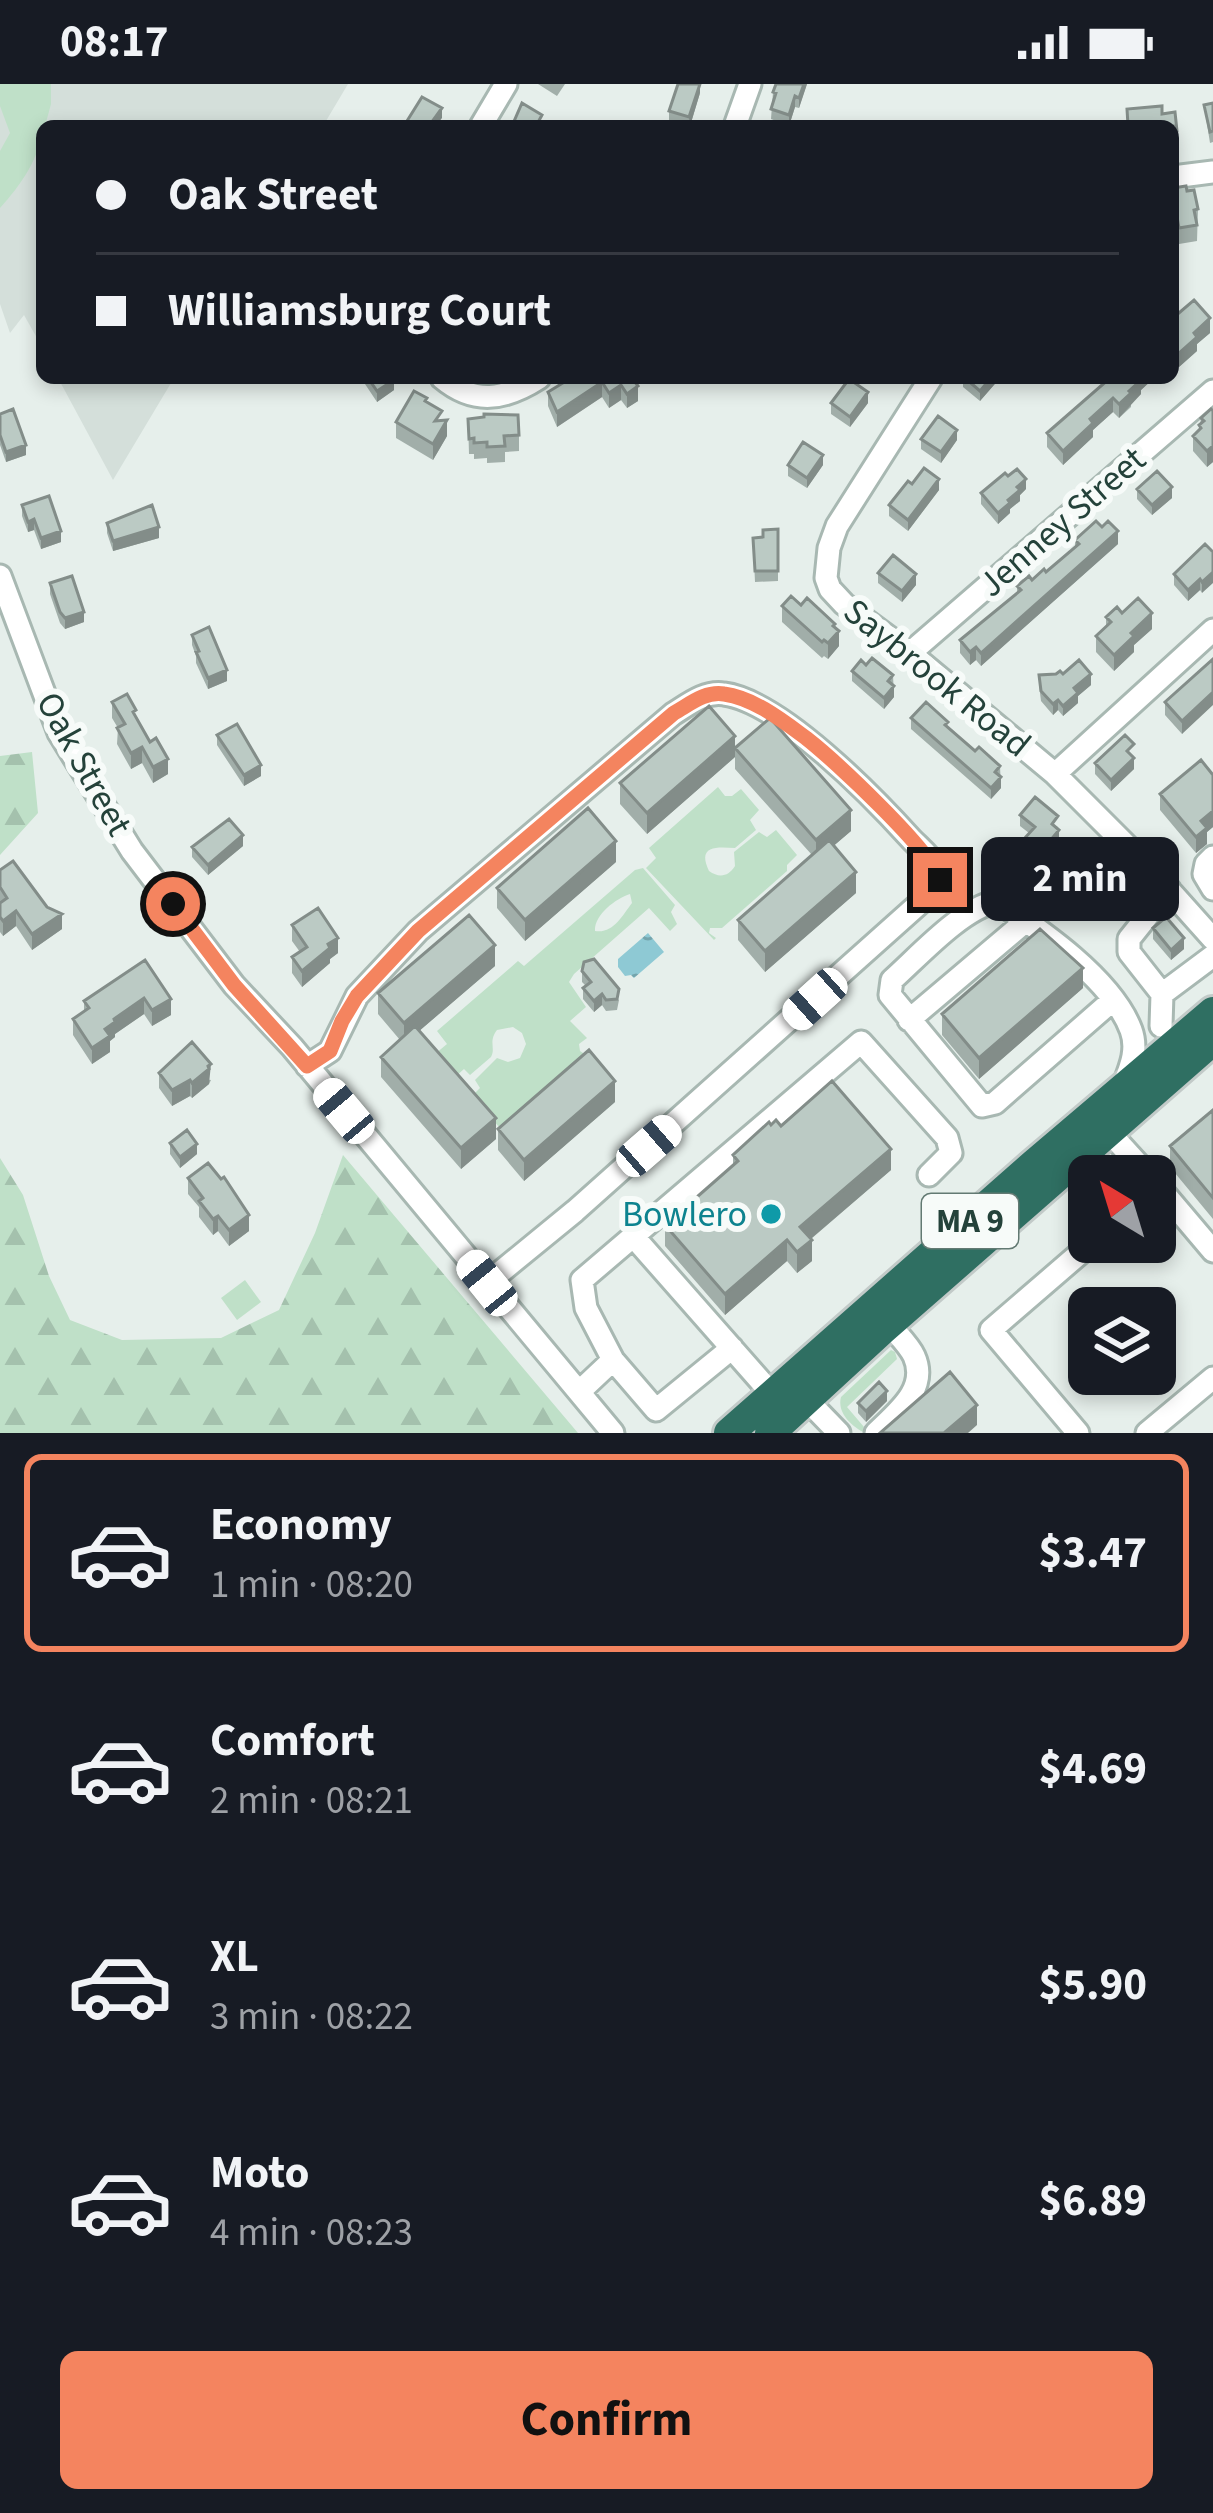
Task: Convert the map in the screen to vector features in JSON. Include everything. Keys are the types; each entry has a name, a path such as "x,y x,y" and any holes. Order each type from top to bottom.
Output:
{"highway":[{"name":"MA 9","path":"729,1433 1123,1089 1210,1024"},
{"name":"MA 9","path":"770,1433 1108,1131 1210,1024"}],"street":[{"path":"485,120 506,84"},
{"path":"737,120 750,84"},
{"path":"1179,176 1213,172"},
{"path":"450,384 474,396 494,398 528,384"},
{"name":"Saybrook Road","path":"928,384 837,526 829,548 826,578 830,590 1055,774 1210,930"},
{"name":"Jenney Street","path":"910,653 1213,391"},
{"name":"Oak Street","path":"0,576 59,733 128,845 225,973 613,1433"},
{"path":"1055,774 1213,630"},
{"path":"307,1066 330,1051 357,996 431,919 674,713 705,695 717,692 755,704 808,740 937,867 939,886 598,1191 487,1283"},
{"path":"1213,857 1205,864 1204,874 1213,889"},
{"path":"1162,1026 1162,994 1129,952 1129,939 1169,889"},
{"path":"1113,1000 995,1103 982,1106 890,995 892,980 980,905 997,901 1076,959 1113,1000 1131,1031 1134,1056 1123,1089"},
{"path":"910,1020 1026,921"},
{"path":"1162,994 1213,956"},
{"path":"1113,1000 1142,1020 1162,1026 1210,1024"},
{"path":"732,1348 656,1411 613,1360 586,1309 582,1280 861,1042 947,1138 951,1153 929,1174"},
{"path":"1108,1131 1129,1155"},
{"path":"1176,1208 1213,1251"},
{"path":"633,1236 772,1394"},
{"path":"1069,1263 992,1330 1078,1433"},
{"path":"876,1433 912,1397 917,1374 915,1358 889,1324"},
{"path":"579,1392 613,1360"},
{"path":"1147,1433 1213,1378"},
{"path":"806,1400 839,1433"}],"shaded area":[{"path":"0,84 348,84 327,120 36,120 36,336 24,315 10,333 0,304"},
{"path":"61,384 170,384 113,480"}],"green space":[{"path":"0,84 51,84 47,120 36,120 34,159 0,208 0,151 10,133 0,106"},
{"path":"32,752 38,813 0,855 0,756"},
{"path":"718,787 725,796 741,789 759,810 750,820 756,830 735,848 707,852 709,871 729,872 735,866 734,852 759,832 767,837 776,830 797,855 787,871 722,928 710,928 714,940 646,868 656,858 649,848"},
{"path":"643,868 675,905 671,912 677,924 670,931 649,908 574,974 569,982 586,1007 570,1021 587,1038 579,1044 586,1055 500,1128 472,1096 480,1088 475,1080 497,1058 508,1062 520,1058 526,1044 522,1033 513,1027 497,1030 491,1057 470,1075 464,1069 455,1077 435,1054 447,1044 437,1031 518,961 524,966","holes":["630,894 632,903 612,927 595,931 598,919 612,904"]},
{"path":"343,1155 578,1433 0,1433 0,1158 23,1195 49,1276 70,1320 122,1340 221,1338 279,1310 315,1233"},
{"path":"245,1280 261,1302 237,1320 221,1298"},
{"path":"891,1350 897,1359 847,1407 863,1432 846,1417 841,1397"}],"water":[{"path":"648,933 664,952 634,978 625,976 618,959"}],"building":[{"path":"678,84 700,84 689,117 669,111"},
{"path":"776,84 804,84 789,115 771,109"},
{"path":"422,97 442,108 433,120 408,120"},
{"path":"522,103 542,115 539,120 515,120"},
{"path":"1213,103 1213,131 1210,132 1204,105"},
{"path":"1162,106 1162,114 1175,112 1176,120 1128,120 1127,109"},
{"path":"1179,187 1194,190 1197,225 1179,228"},
{"path":"1194,300 1210,318 1179,353 1179,313"},
{"path":"561,384 599,384 557,412 548,392"},
{"path":"603,384 636,384 638,386 627,394 621,385 609,393"},
{"path":"845,384 856,384 868,392 850,417 831,403"},
{"path":"1103,384 1137,384 1119,404 1113,398 1063,451 1047,433"},
{"path":"414,391 442,411 435,421 447,420 433,444 396,422"},
{"path":"13,409 26,445 6,452 0,414"},
{"path":"1211,409 1213,446 1207,451 1193,436"},
{"path":"484,414 518,415 519,435 504,436 505,446 474,443 474,438 469,439 468,419"},
{"path":"938,416 957,430 941,452 921,439"},
{"path":"803,442 823,455 807,478 788,465"},
{"path":"924,468 939,479 908,520 889,505"},
{"path":"1017,469 1026,479 998,513 981,493"},
{"path":"1157,471 1172,487 1152,505 1137,489"},
{"path":"49,496 61,531 41,538 22,505"},
{"path":"152,505 159,527 113,541 107,523"},
{"path":"1096,521 1102,527 1108,521 1118,531 981,653 976,647 970,652 960,640 1021,590 1017,586 1029,576 1032,580 1046,572 1079,544 1075,540"},
{"path":"778,529 778,571 755,571 753,538 763,537 763,530"},
{"path":"1205,544 1213,552 1213,572 1188,590 1174,574"},
{"path":"893,555 916,574 902,591 878,573"},
{"path":"72,576 84,612 65,618 50,583"},
{"path":"791,596 801,605 807,598 835,624 839,631 828,643 782,606"},
{"path":"1138,598 1152,613 1114,655 1096,636 1111,622 1106,617 1117,607 1122,613"},
{"path":"209,627 227,670 208,678 192,635"},
{"path":"872,658 893,675 888,681 894,686 884,698 852,671 861,660 866,665"},
{"path":"1213,659 1213,692 1182,721 1165,702"},
{"path":"1079,660 1091,674 1063,706 1058,700 1053,704 1041,691 1039,675 1063,674"},
{"path":"127,694 150,742 156,738 168,759 153,767 142,747 131,753 117,728 125,724 112,702"},
{"path":"926,702 975,751 979,747 1000,766 995,772 1001,777 991,788 911,718"},
{"path":"709,706 735,736 647,813 620,783"},
{"path":"770,718 851,810 816,840 735,748"},
{"path":"237,724 261,765 244,775 217,735"},
{"path":"1125,735 1134,744 1127,751 1134,758 1111,780 1095,763"},
{"path":"1201,760 1213,775 1213,811 1201,821 1207,828 1196,837 1160,794"},
{"path":"1035,797 1058,816 1052,824 1059,830 1040,853 1023,840 1035,827 1020,815"},
{"path":"588,808 616,841 525,920 497,888"},
{"path":"229,819 243,835 208,865 192,847"},
{"path":"829,840 856,872 765,951 738,920"},
{"path":"1090,844 1117,873 1094,895 1071,871 1076,866 1071,861"},
{"path":"13,861 47,907 62,914 32,934 16,911 3,921 0,917 0,903 7,898 0,887 0,870"},
{"path":"318,908 338,938 302,971 292,957 307,947 292,925"},
{"path":"469,915 495,945 404,1023 378,993"},
{"path":"1166,917 1184,938 1171,950 1153,928"},
{"path":"1040,929 1083,968 979,1058 942,1014"},
{"path":"594,959 619,989 617,999 606,1000 602,994 594,1001 583,988 591,982 582,971 584,962"},
{"path":"145,960 171,999 152,1010 144,998 114,1019 105,1029 110,1036 92,1048 73,1019 89,1008 84,1001"},
{"path":"415,1026 496,1118 461,1148 381,1057"},
{"path":"192,1042 211,1064 209,1069 192,1083 172,1090 159,1073"},
{"path":"589,1050 615,1081 524,1160 498,1129"},
{"name":"Bowlero","path":"832,1081 891,1149 800,1227 812,1240 797,1252 787,1240 725,1294 665,1225 738,1161 733,1155 769,1122 776,1120 781,1126"},
{"path":"1213,1110 1213,1198 1170,1146"},
{"path":"187,1130 197,1144 180,1157 170,1143"},
{"path":"208,1163 224,1177 249,1215 229,1230 218,1216 213,1219 188,1178"},
{"path":"950,1372 977,1405 944,1433 880,1433"},
{"path":"879,1382 887,1391 866,1411 858,1403"}],"place":[{"name":"Bowlero","path":"771,1214"}],"route":[{"path":"173,904 234,985 307,1066 330,1051 357,996 444,907 674,713 717,692 755,704 808,740 899,826 937,867 940,880"}]}
